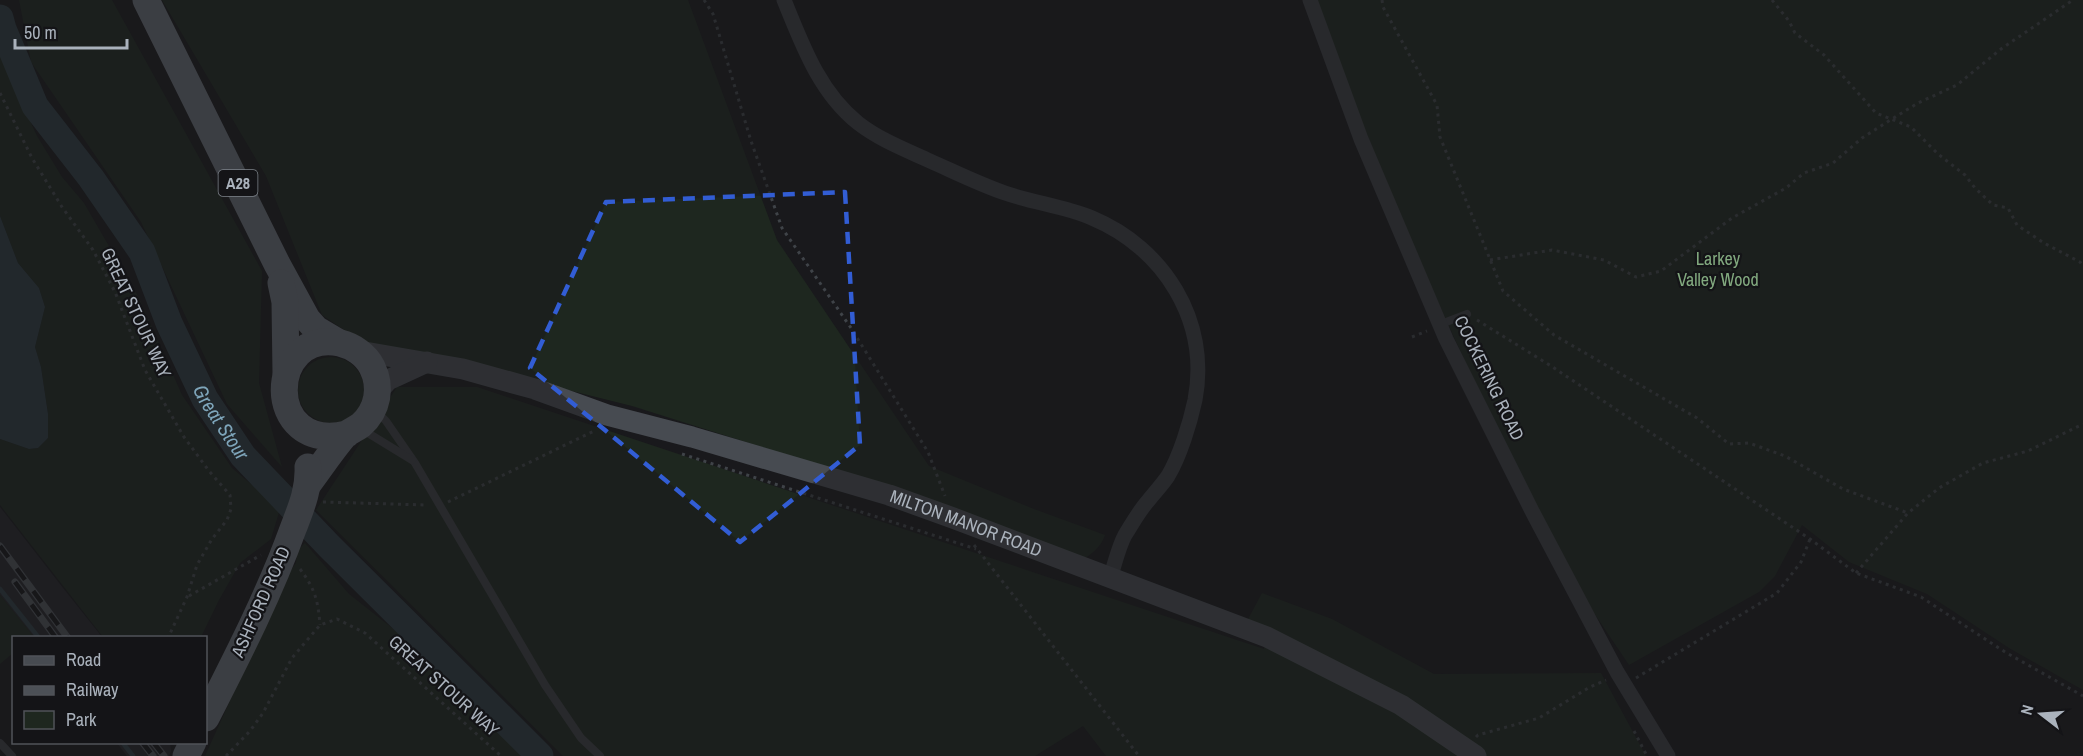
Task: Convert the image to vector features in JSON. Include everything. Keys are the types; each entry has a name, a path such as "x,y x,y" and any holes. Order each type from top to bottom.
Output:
{"highway":[{"name":"A28","path":"146,0 277,264 307,319 316,329 348,347"},
{"name":"A28","path":"277,264 285,302 286,373"},
{"path":"318,344 348,347 369,362 376,376 364,415 335,436 322,436 299,425 290,414 284,401 283,387 286,373 301,352 318,344"},
{"name":"ASHFORD ROAD","path":"207,716 288,544 307,491 364,415"},
{"name":"ASHFORD ROAD","path":"299,425 308,451 307,491"}],"street":[{"path":"784,0 818,75 837,103 858,123 895,147 986,186 1090,217 1111,227 1146,252 1173,283 1194,331 1197,358 1195,400 1175,461 1167,477 1145,504 1124,537 1110,578"},
{"name":"COCKERING ROAD","path":"1310,0 1361,139 1446,339 1533,513 1625,685 1668,756"},
{"name":"MILTON MANOR ROAD","path":"348,347 462,369 535,389 607,415 692,437 889,495 953,518 1267,637 1401,705 1476,756"},
{"path":"364,415 388,380 427,362"}],"lane":[{"path":"1441,324 1467,314"},
{"path":"364,415 386,421 441,506 544,685 581,738 600,756"},
{"path":"364,415 415,463"},
{"path":"0,743 12,756"}],"path":[{"path":"704,0 713,15 751,141 782,228 851,328 928,452 953,518 1139,756"},
{"path":"1382,0 1383,7 1437,105 1440,137 1503,291 1554,335 1697,418 1729,444 1749,443 1785,456 1843,489 1908,513"},
{"path":"1772,0 1789,21 1795,33 1824,55 1876,113 1911,127 1938,154 1965,175 1993,205 2008,208 2017,225 2044,243 2080,262 2083,266"},
{"path":"1490,260 1552,250 1604,260 1636,277 1661,271 1732,218 1786,188 1804,173 1833,163 1862,138 1918,103 1957,85 2001,49 2073,0"},
{"name":"GREAT STOUR WAY","path":"0,93 32,158 62,207 93,250 115,292 145,370 184,437 208,471 230,495 231,509 227,520 212,539 197,565 187,597 169,636"},
{"path":"1467,314 1551,366 1810,539 1856,573 1921,597 2005,652 2083,696"},
{"path":"1856,573 1908,513 1939,488 1983,463 2028,451 2083,424"},
{"path":"307,491 324,503 441,506 600,428"},
{"path":"678,453 977,549"},
{"path":"1478,735 1539,718 1590,687 1612,678 1625,685 1777,593 1801,562 1810,539"},
{"path":"187,597 258,557 288,544 300,569 312,585 318,602 320,625 292,658 263,713 229,755"},
{"name":"GREAT STOUR WAY","path":"320,625 337,619 365,633 501,756"}],"highlighted area":[{"path":"845,192 860,445 740,542 530,368 606,202"}],"shaded area":[{"path":"0,216 18,263 39,288 45,307 35,347 41,367 48,414 48,438 38,448 29,449 0,439"},
{"path":"0,507 101,636 33,636 0,595"},
{"path":"118,744 170,744 169,756 127,756"}],"green space":[{"path":"19,0 112,0 262,271 259,383 282,467 227,404 141,222 31,62"},
{"path":"162,0 688,0 777,240 929,466 1105,535 1101,543 1093,553 1082,560 910,494 632,406 408,350 368,346 322,315 266,176"},
{"name":"Larkey Valley Wood","path":"1316,0 2083,0 2083,690 2009,648 1927,594 1849,562 1802,525 1775,576 1759,592 1629,665 1565,570 1464,359 1421,265 1363,125"},
{"path":"0,56 37,136 62,177 84,203 139,298 182,395 232,468 280,509 271,539 240,563 201,636 102,636 0,505 0,439 29,449 38,448 48,438 48,414 41,367 35,347 45,307 39,288 18,263 0,216"},
{"path":"325,357 337,357 349,362 359,372 364,390 362,403 349,418 337,423 325,423 313,418 303,408 298,396 298,384 303,372 313,362"},
{"path":"397,387 477,387 1264,649 1267,631 1246,623 1262,593 1332,619 1434,674 1601,673 1646,756 1106,756 1083,726 1035,756 563,756 316,510"},
{"path":"305,543 349,594 406,639 531,756 205,756 287,575 296,563 297,551"},
{"path":"0,595 33,636 12,636 12,654 0,664"}],"waterway":[{"name":"Great Stour","path":"0,18 35,106 91,178 142,252 169,323 205,399 243,456 329,546 540,756"},
{"path":"0,589 37,636"},
{"path":"124,744 133,756"}],"railway":[{"path":"0,546 67,636"},
{"path":"15,582 55,636"},
{"path":"144,744 153,756"},
{"path":"155,744 164,756"}]}
